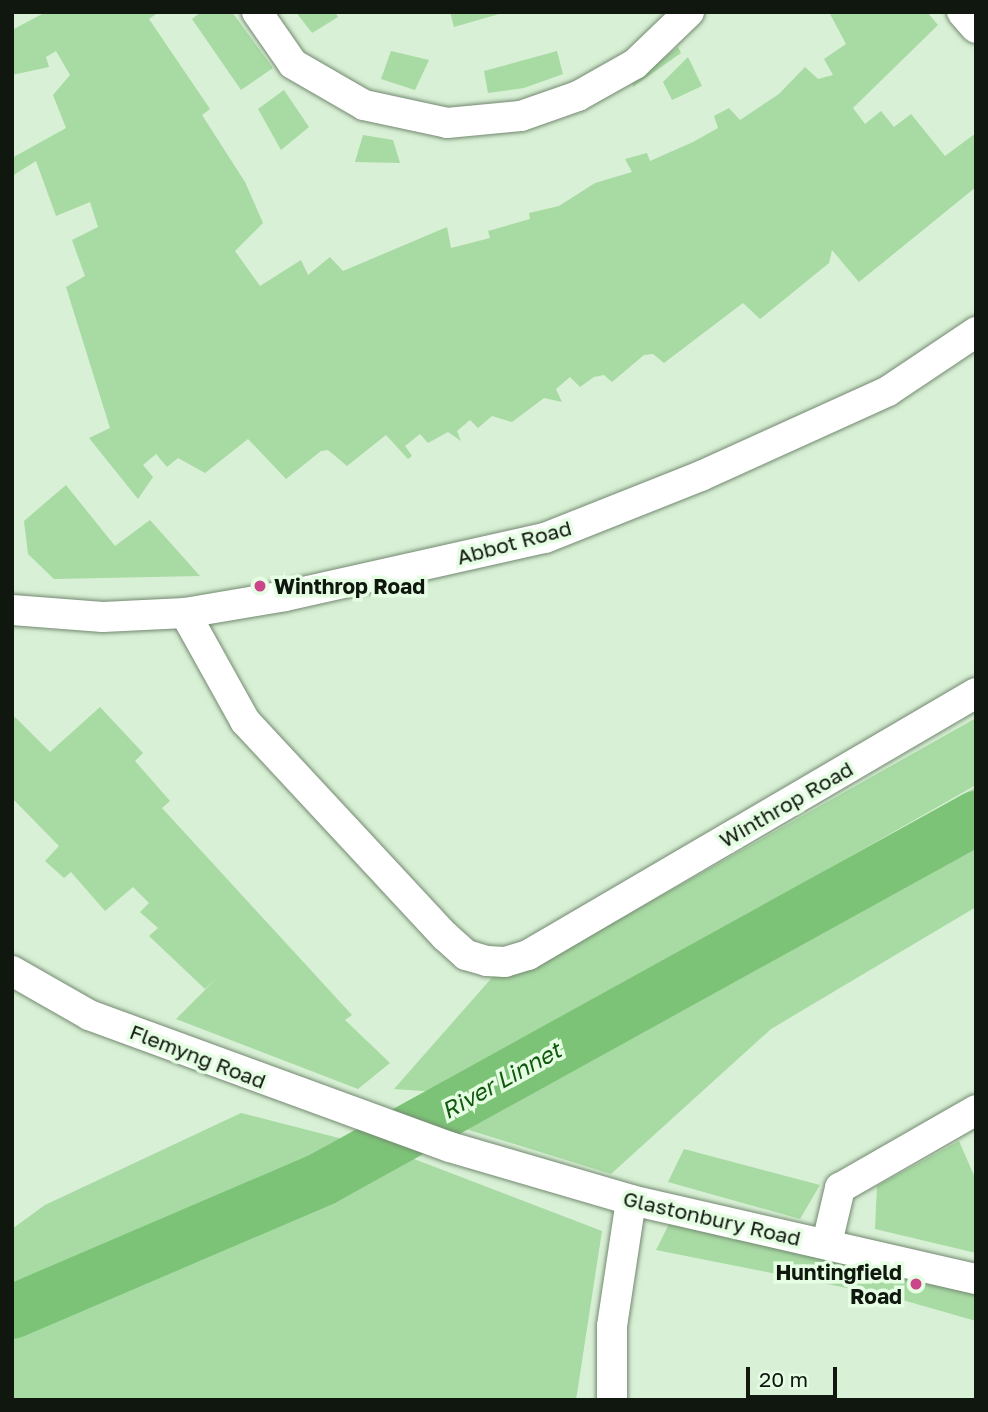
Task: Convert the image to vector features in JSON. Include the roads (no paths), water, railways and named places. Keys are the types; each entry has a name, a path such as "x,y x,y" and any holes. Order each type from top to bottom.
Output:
{"street":[{"path":"257,12 293,64 352,99 364,105 447,123 521,116 578,96 635,64 689,12"},
{"path":"962,12 976,28"},
{"name":"Abbot Road","path":"12,610 103,617 185,613 285,596 545,538 701,476 888,391 976,332"},
{"name":"Winthrop Road","path":"185,613 245,721 445,936 466,955 487,961 505,962 528,955 976,693"},
{"name":"Flemyng Road","path":"12,971 89,1015 450,1147"},
{"path":"827,1244 840,1188 976,1110"},
{"name":"Glastonbury Road","path":"450,1147 631,1200 976,1279"},
{"path":"612,1400 612,1326 631,1200"}],"waterway":[{"name":"River Linnet","path":"12,1312 324,1178 976,818"}],"place":[{"name":"Winthrop Road","path":"260,586"},
{"name":"Huntingfield Road","path":"916,1284"}]}
